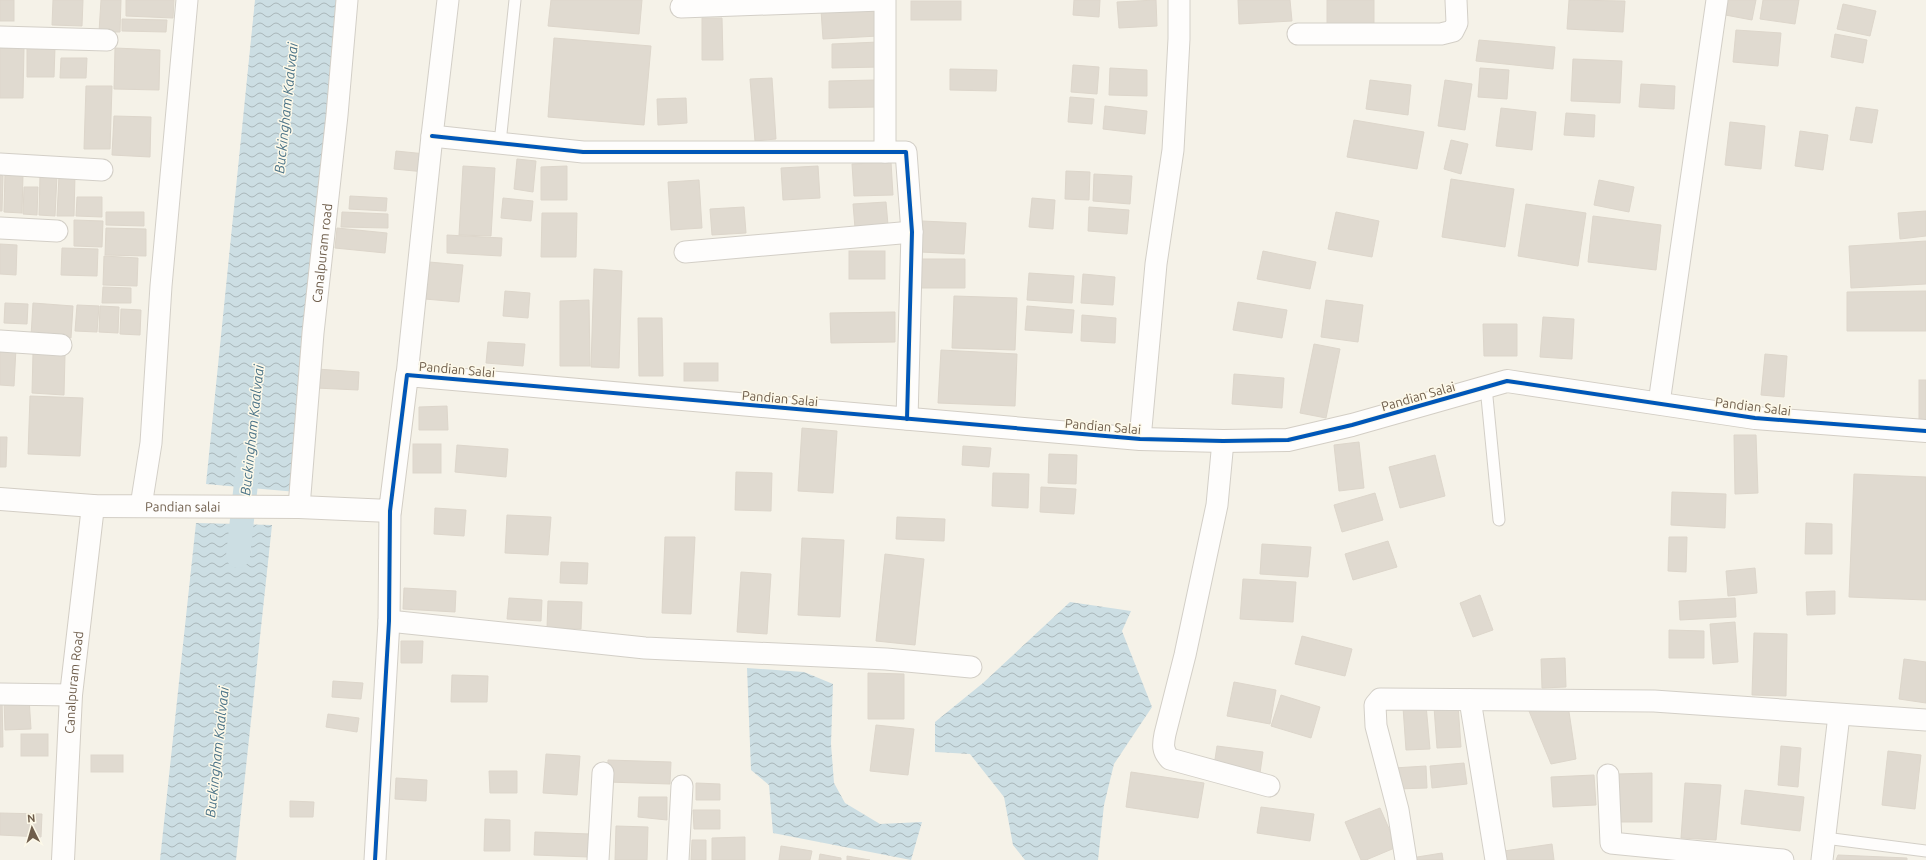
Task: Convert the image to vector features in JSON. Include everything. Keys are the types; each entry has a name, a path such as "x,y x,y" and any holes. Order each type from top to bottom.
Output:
{"street":[{"path":"141,506 151,443 161,286 187,0"},
{"name":"Canalpuram road","path":"299,507 313,333 337,115 347,0"},
{"path":"407,375 448,0"},
{"path":"681,7 884,0 885,152"},
{"path":"1140,439 1156,264 1173,150 1179,38 1179,0"},
{"path":"1298,34 1441,34 1453,31 1458,23 1456,0"},
{"path":"1659,403 1717,0"},
{"path":"0,37 106,40"},
{"path":"432,136 583,152 906,152 912,232 907,419"},
{"path":"0,164 102,170"},
{"path":"0,228 57,231"},
{"path":"685,252 912,232"},
{"path":"0,341 61,345"},
{"name":"Pandian Salai","path":"390,512 407,375 1140,439 1223,441 1288,440 1352,425 1507,381 1755,418 1926,431"},
{"path":"1223,441 1217,505 1185,655 1165,734 1163,744 1164,753 1170,759 1269,786"},
{"name":"Pandian salai","path":"0,499 93,506 299,507 390,512"},
{"name":"Canalpuram Road","path":"62,860 71,695 93,506"},
{"path":"375,860 389,621 390,512"},
{"path":"389,621 645,648 886,659 971,667"},
{"path":"0,694 71,695"},
{"path":"1406,860 1398,810 1376,726 1375,705 1380,699 1654,701 1926,720"},
{"path":"1470,700 1496,860"},
{"path":"1822,860 1839,715"},
{"path":"598,860 603,773"},
{"path":"1608,775 1610,852 1783,860"},
{"path":"678,860 682,786"}],"lane":[{"path":"500,143 515,0"},
{"path":"1486,387 1499,520"},
{"path":"1825,838 1926,851"}],"water":[{"path":"255,0 345,0 297,492 206,484"},
{"path":"196,523 272,525 236,860 160,860"},
{"path":"1070,602 1131,611 1122,631 1152,707 1114,764 1104,805 1098,860 1025,860 1013,845 1004,797 970,754 935,752 935,722 983,683"},
{"path":"747,668 804,672 833,684 831,744 834,783 845,803 880,824 922,822 911,860 773,833 769,785 751,770"}],"building":[{"path":"0,0 14,0 14,21 0,21"},
{"path":"53,0 83,0 82,26 52,25"},
{"path":"101,0 121,0 120,32 99,32"},
{"path":"126,0 174,0 173,18 126,16"},
{"path":"551,0 642,0 639,34 548,26"},
{"path":"1074,0 1100,0 1099,17 1073,15"},
{"path":"1156,0 1157,26 1119,28 1117,2"},
{"path":"1238,0 1290,0 1292,21 1239,24"},
{"path":"1327,0 1374,0 1374,26 1327,26"},
{"path":"1569,0 1625,1 1623,32 1567,29"},
{"path":"1723,0 1756,0 1752,20 1720,14"},
{"path":"1763,0 1799,0 1795,24 1760,19"},
{"path":"911,1 961,1 961,20 911,20"},
{"path":"1843,4 1876,11 1870,36 1837,29"},
{"path":"877,7 878,36 823,39 821,10"},
{"path":"702,18 722,18 723,60 702,60"},
{"path":"122,19 167,20 166,32 122,31"},
{"path":"1736,30 1781,33 1778,66 1733,62"},
{"path":"1835,34 1867,40 1863,63 1831,57"},
{"path":"554,38 651,46 644,125 548,117"},
{"path":"1479,40 1555,47 1553,69 1476,61"},
{"path":"879,42 880,67 832,68 832,44"},
{"path":"27,47 55,47 54,77 27,77"},
{"path":"0,48 24,48 23,98 0,98"},
{"path":"115,48 160,50 159,90 114,89"},
{"path":"61,58 87,58 86,78 60,78"},
{"path":"1573,59 1622,61 1620,103 1571,101"},
{"path":"1073,65 1099,67 1097,94 1071,92"},
{"path":"1110,68 1147,70 1147,96 1109,95"},
{"path":"1480,68 1509,70 1507,99 1478,97"},
{"path":"950,69 997,70 996,91 950,90"},
{"path":"772,78 776,139 755,141 750,79"},
{"path":"876,80 877,107 829,108 829,81"},
{"path":"1370,80 1411,85 1408,115 1366,109"},
{"path":"1445,80 1472,84 1465,130 1438,126"},
{"path":"1641,84 1675,86 1674,109 1639,107"},
{"path":"86,86 112,86 110,149 84,149"},
{"path":"1070,97 1094,99 1092,124 1068,122"},
{"path":"686,98 687,123 658,125 657,99"},
{"path":"1105,106 1147,111 1145,134 1103,129"},
{"path":"1856,107 1878,110 1872,143 1850,140"},
{"path":"1501,108 1536,112 1532,150 1496,146"},
{"path":"1566,113 1595,115 1594,137 1564,135"},
{"path":"114,116 151,117 150,157 112,155"},
{"path":"1354,120 1424,132 1417,169 1347,157"},
{"path":"1730,122 1765,126 1761,169 1725,165"},
{"path":"1800,131 1828,135 1823,170 1795,166"},
{"path":"1451,140 1468,144 1461,174 1444,169"},
{"path":"396,151 426,154 425,172 394,169"},
{"path":"517,159 536,161 533,192 514,189"},
{"path":"891,162 893,195 854,196 852,164"},
{"path":"463,166 495,168 491,236 459,235"},
{"path":"567,166 567,200 541,200 541,167"},
{"path":"818,166 820,198 783,200 781,168"},
{"path":"1066,171 1090,172 1089,200 1065,199"},
{"path":"5,173 23,174 22,213 4,212"},
{"path":"1094,174 1132,176 1130,204 1093,201"},
{"path":"0,175 3,176 2,211 0,211"},
{"path":"40,175 57,175 55,216 39,215"},
{"path":"59,175 75,175 74,216 57,216"},
{"path":"1451,179 1514,189 1505,247 1442,237"},
{"path":"699,180 702,228 671,230 668,182"},
{"path":"1599,180 1634,187 1629,212 1594,205"},
{"path":"24,187 38,187 37,215 23,214"},
{"path":"350,196 387,198 386,211 349,209"},
{"path":"77,197 102,197 102,217 76,216"},
{"path":"503,198 533,201 531,221 501,218"},
{"path":"1032,198 1055,200 1053,229 1029,227"},
{"path":"886,202 888,225 855,228 853,204"},
{"path":"1526,204 1586,213 1578,266 1518,256"},
{"path":"744,207 746,233 712,235 710,209"},
{"path":"1089,207 1129,210 1127,234 1088,231"},
{"path":"1926,211 1926,236 1900,239 1898,213"},
{"path":"106,212 144,212 144,226 106,225"},
{"path":"342,212 388,214 388,228 341,227"},
{"path":"1336,212 1379,221 1372,257 1328,249"},
{"path":"542,213 577,213 576,257 541,257"},
{"path":"1593,216 1661,225 1656,270 1588,262"},
{"path":"74,220 103,221 102,247 74,246"},
{"path":"922,221 966,223 964,254 920,252"},
{"path":"106,228 146,229 146,256 105,255"},
{"path":"337,228 387,233 385,253 335,248"},
{"path":"447,235 502,238 501,256 447,253"},
{"path":"1926,241 1926,284 1851,288 1849,246"},
{"path":"0,244 17,245 16,275 0,274"},
{"path":"62,248 98,249 97,276 61,275"},
{"path":"849,251 885,251 885,279 849,279"},
{"path":"1263,251 1316,262 1310,289 1257,279"},
{"path":"104,256 138,258 137,286 103,285"},
{"path":"921,259 965,259 965,288 920,288"},
{"path":"429,262 463,265 459,302 425,299"},
{"path":"594,269 622,271 619,368 591,367"},
{"path":"1029,273 1074,276 1072,303 1027,300"},
{"path":"1083,274 1115,277 1113,305 1081,303"},
{"path":"103,287 131,288 131,303 102,303"},
{"path":"505,291 530,293 528,318 503,316"},
{"path":"1926,291 1926,331 1847,331 1847,292"},
{"path":"954,296 1017,298 1015,350 952,348"},
{"path":"589,300 590,366 560,366 560,301"},
{"path":"1326,300 1363,305 1358,342 1321,337"},
{"path":"1238,302 1287,310 1282,338 1233,330"},
{"path":"5,303 28,304 27,324 4,323"},
{"path":"33,303 73,306 71,338 31,336"},
{"path":"77,305 99,306 97,332 75,331"},
{"path":"100,306 119,307 118,333 99,332"},
{"path":"1027,306 1074,310 1072,333 1025,330"},
{"path":"121,309 141,310 140,335 120,334"},
{"path":"895,312 895,342 831,343 830,313"},
{"path":"1082,315 1116,318 1115,343 1081,341"},
{"path":"1543,317 1574,319 1572,359 1540,357"},
{"path":"638,318 662,318 663,376 639,376"},
{"path":"1483,324 1517,324 1517,356 1484,356"},
{"path":"488,342 525,344 523,366 486,363"},
{"path":"1314,344 1340,349 1326,418 1300,413"},
{"path":"0,348 16,348 14,386 0,385"},
{"path":"941,350 1017,354 1015,406 938,403"},
{"path":"33,353 65,355 64,395 32,393"},
{"path":"1765,354 1787,356 1784,397 1761,395"},
{"path":"684,363 718,363 718,381 684,381"},
{"path":"317,369 359,372 358,390 316,388"},
{"path":"1234,374 1284,378 1282,408 1232,404"},
{"path":"1919,380 1926,380 1926,426 1919,426"},
{"path":"30,396 83,398 80,456 28,454"},
{"path":"447,406 448,430 419,430 419,407"},
{"path":"802,428 837,431 833,493 798,491"},
{"path":"1734,435 1756,435 1758,493 1735,494"},
{"path":"0,437 7,437 6,467 0,467"},
{"path":"1359,442 1364,488 1339,491 1334,445"},
{"path":"413,444 441,444 441,473 413,473"},
{"path":"457,445 508,449 506,477 455,472"},
{"path":"963,446 991,448 989,467 962,465"},
{"path":"1049,454 1077,455 1076,484 1048,483"},
{"path":"1435,455 1445,496 1400,508 1389,467"},
{"path":"736,472 772,473 771,511 735,510"},
{"path":"993,473 1029,474 1028,508 992,506"},
{"path":"1854,474 1926,477 1926,600 1849,597"},
{"path":"1041,487 1076,489 1074,514 1040,512"},
{"path":"1672,492 1726,494 1725,528 1671,525"},
{"path":"1375,493 1383,520 1342,532 1334,505"},
{"path":"435,508 466,510 464,536 434,534"},
{"path":"507,515 551,517 548,555 505,553"},
{"path":"897,517 945,519 944,541 896,539"},
{"path":"1806,523 1832,524 1832,554 1805,554"},
{"path":"665,537 695,537 691,614 662,613"},
{"path":"1669,537 1687,537 1686,572 1668,571"},
{"path":"802,538 844,540 840,617 798,615"},
{"path":"1388,541 1397,567 1353,580 1345,554"},
{"path":"1262,544 1311,547 1308,577 1260,574"},
{"path":"885,554 924,559 915,645 876,641"},
{"path":"561,562 588,563 587,584 560,583"},
{"path":"1755,568 1757,593 1728,596 1726,571"},
{"path":"741,572 771,574 767,634 737,632"},
{"path":"1243,579 1296,582 1293,622 1240,619"},
{"path":"404,588 456,591 455,612 403,609"},
{"path":"1835,591 1835,614 1807,615 1806,592"},
{"path":"1480,595 1493,630 1473,637 1460,603"},
{"path":"509,598 542,600 541,621 507,619"},
{"path":"1735,598 1736,617 1680,620 1679,601"},
{"path":"548,601 582,602 581,629 547,628"},
{"path":"1735,622 1738,662 1713,664 1710,624"},
{"path":"1669,630 1704,631 1704,658 1669,658"},
{"path":"1754,633 1787,634 1786,696 1752,695"},
{"path":"1302,636 1352,649 1345,676 1295,664"},
{"path":"401,641 423,641 422,663 401,663"},
{"path":"1565,658 1566,687 1542,688 1541,659"},
{"path":"1904,659 1926,662 1926,703 1899,699"},
{"path":"868,673 904,674 904,719 868,719"},
{"path":"452,675 488,676 487,702 451,702"},
{"path":"333,681 363,683 361,699 332,697"},
{"path":"1234,682 1276,690 1270,724 1227,716"},
{"path":"1281,695 1320,707 1311,738 1271,726"},
{"path":"0,698 2,698 3,747 0,747"},
{"path":"29,698 31,729 5,730 4,699"},
{"path":"1426,705 1430,749 1406,750 1403,707"},
{"path":"1458,705 1461,747 1437,748 1434,707"},
{"path":"1568,705 1576,759 1551,764 1529,711"},
{"path":"328,714 359,718 357,732 326,727"},
{"path":"876,725 914,729 908,775 870,771"},
{"path":"21,734 48,734 48,756 21,756"},
{"path":"1217,746 1263,752 1260,773 1214,766"},
{"path":"1781,746 1801,748 1798,787 1778,785"},
{"path":"1888,751 1921,755 1915,809 1882,805"},
{"path":"546,754 580,756 577,795 543,793"},
{"path":"91,755 123,755 123,772 91,772"},
{"path":"608,760 671,762 670,784 607,782"},
{"path":"1464,763 1467,784 1432,788 1430,766"},
{"path":"1426,766 1427,788 1396,789 1394,768"},
{"path":"489,771 517,771 517,793 490,793"},
{"path":"1131,772 1204,783 1198,818 1126,807"},
{"path":"1652,773 1652,822 1617,822 1617,774"},
{"path":"1594,775 1596,805 1553,807 1551,777"},
{"path":"396,778 427,780 426,801 395,799"},
{"path":"696,783 720,784 720,800 696,800"},
{"path":"1685,783 1721,785 1716,840 1681,838"},
{"path":"1745,790 1804,797 1800,831 1741,824"},
{"path":"639,797 667,797 667,820 638,817"},
{"path":"290,801 314,802 313,817 290,817"},
{"path":"1261,807 1314,814 1310,841 1257,833"},
{"path":"1380,808 1397,847 1366,860 1361,860 1345,822"},
{"path":"693,810 720,810 720,829 694,829"},
{"path":"0,813 42,814 41,837 0,835"},
{"path":"485,819 510,820 510,851 484,851"},
{"path":"616,826 648,827 647,860 615,860"},
{"path":"535,832 590,834 589,857 534,855"},
{"path":"745,837 745,860 712,860 712,838"},
{"path":"692,840 706,840 706,860 691,860"},
{"path":"1552,844 1554,860 1506,860 1504,851"},
{"path":"781,846 812,851 810,860 779,860"},
{"path":"1442,853 1443,860 1412,860 1411,858"},
{"path":"820,854 841,858 841,860 819,860"},
{"path":"1838,855 1907,858 1907,860 1836,860"},
{"path":"847,856 870,860 847,860"}],"waterway":[{"name":"Buckingham Kaalvaai","path":"238,556 249,456"}],"cycle path":[{"path":"432,136 583,152 906,152 912,232 907,419"},
{"path":"375,860 389,621 390,511 407,375 1140,439 1223,441 1288,440 1352,425 1507,381 1755,418 1926,431"}]}
